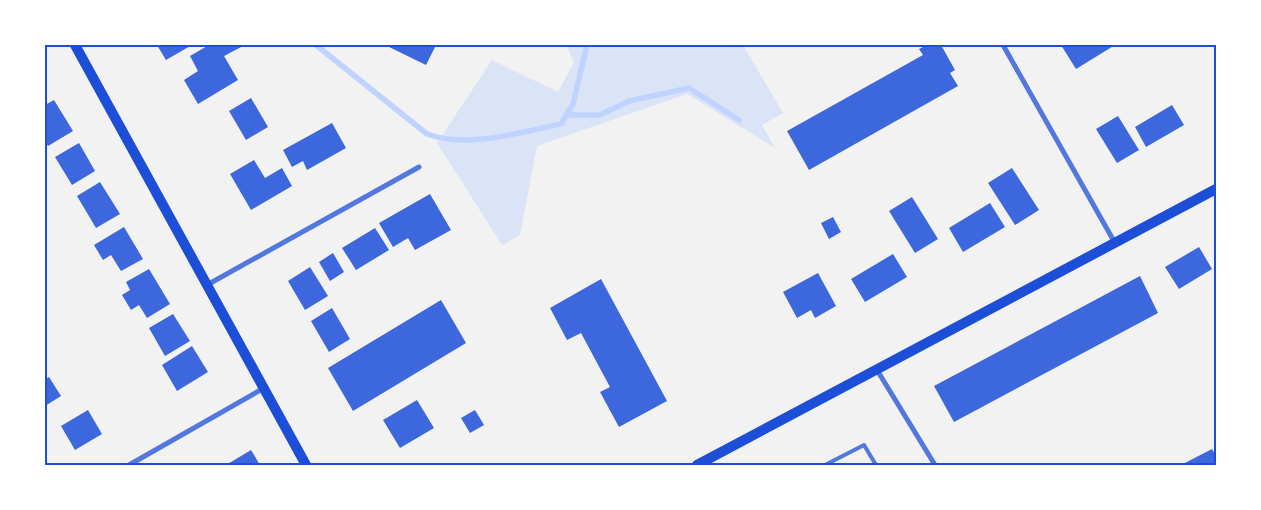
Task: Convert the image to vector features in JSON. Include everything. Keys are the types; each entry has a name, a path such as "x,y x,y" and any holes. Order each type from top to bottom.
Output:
{"main road":[{"path":"74,45 306,465"},
{"path":"697,465 1116,244 1216,189"}],"street":[{"path":"1003,45 1116,244"},
{"path":"208,285 419,167"},
{"path":"877,370 935,465"},
{"path":"129,465 265,388"}],"lane":[{"path":"825,465 864,445 876,465"}],"shaded area":[{"path":"566,45 743,45 783,113 762,125 775,148 687,94 537,146 520,235 502,245 437,143 492,60 558,92 574,62"}],"building":[{"path":"157,45 192,45 166,60"},
{"path":"209,45 245,45 224,56 238,80 198,104 184,80 198,71 190,56"},
{"path":"385,45 436,45 426,65"},
{"path":"927,45 941,45 955,70 950,73 958,86 809,170 787,131 923,55 919,49"},
{"path":"1061,45 1115,45 1076,69"},
{"path":"251,98 268,127 246,140 229,111"},
{"path":"54,100 73,131 48,146 45,142 45,105"},
{"path":"1172,105 1184,125 1146,147 1135,127"},
{"path":"1118,116 1139,150 1117,163 1096,129"},
{"path":"332,123 346,148 307,170 303,161 292,167 283,150"},
{"path":"79,143 95,171 72,185 55,157"},
{"path":"254,160 265,178 282,168 292,186 251,210 230,174"},
{"path":"1012,168 1039,210 1015,225 988,183"},
{"path":"100,182 120,214 96,228 77,196"},
{"path":"430,194 451,230 415,250 408,238 393,247 379,223"},
{"path":"912,197 938,239 915,253 889,211"},
{"path":"990,203 1005,227 963,252 949,228"},
{"path":"833,217 841,232 829,239 821,223"},
{"path":"124,227 143,259 121,271 111,255 103,260 94,245"},
{"path":"375,228 389,250 356,270 342,248"},
{"path":"1199,247 1212,269 1179,289 1165,267"},
{"path":"333,253 344,272 330,281 319,262"},
{"path":"893,254 907,277 865,302 851,279"},
{"path":"310,267 328,296 305,310 288,281"},
{"path":"149,269 170,304 147,318 139,305 131,310 122,295 130,290 126,282"},
{"path":"818,273 836,306 815,318 811,310 797,318 783,292"},
{"path":"1140,276 1158,313 954,422 934,386"},
{"path":"601,279 667,401 619,427 600,392 610,387 581,333 567,340 550,308"},
{"path":"441,300 466,343 353,411 328,368"},
{"path":"332,308 350,339 329,352 311,321"},
{"path":"173,314 190,341 165,356 149,328"},
{"path":"192,346 208,372 177,391 162,365"},
{"path":"49,377 61,396 45,406 45,379"},
{"path":"417,400 434,428 400,448 383,420"},
{"path":"88,410 102,434 75,450 61,426"},
{"path":"475,410 484,425 470,433 461,418"},
{"path":"1212,449 1216,456 1216,465 1181,465"},
{"path":"251,450 260,465 226,465"}],"waterway":[{"path":"316,45 427,134 459,140 494,138 561,124 573,104 587,45"},
{"path":"566,115 600,115 629,101 689,88 739,120"}]}
